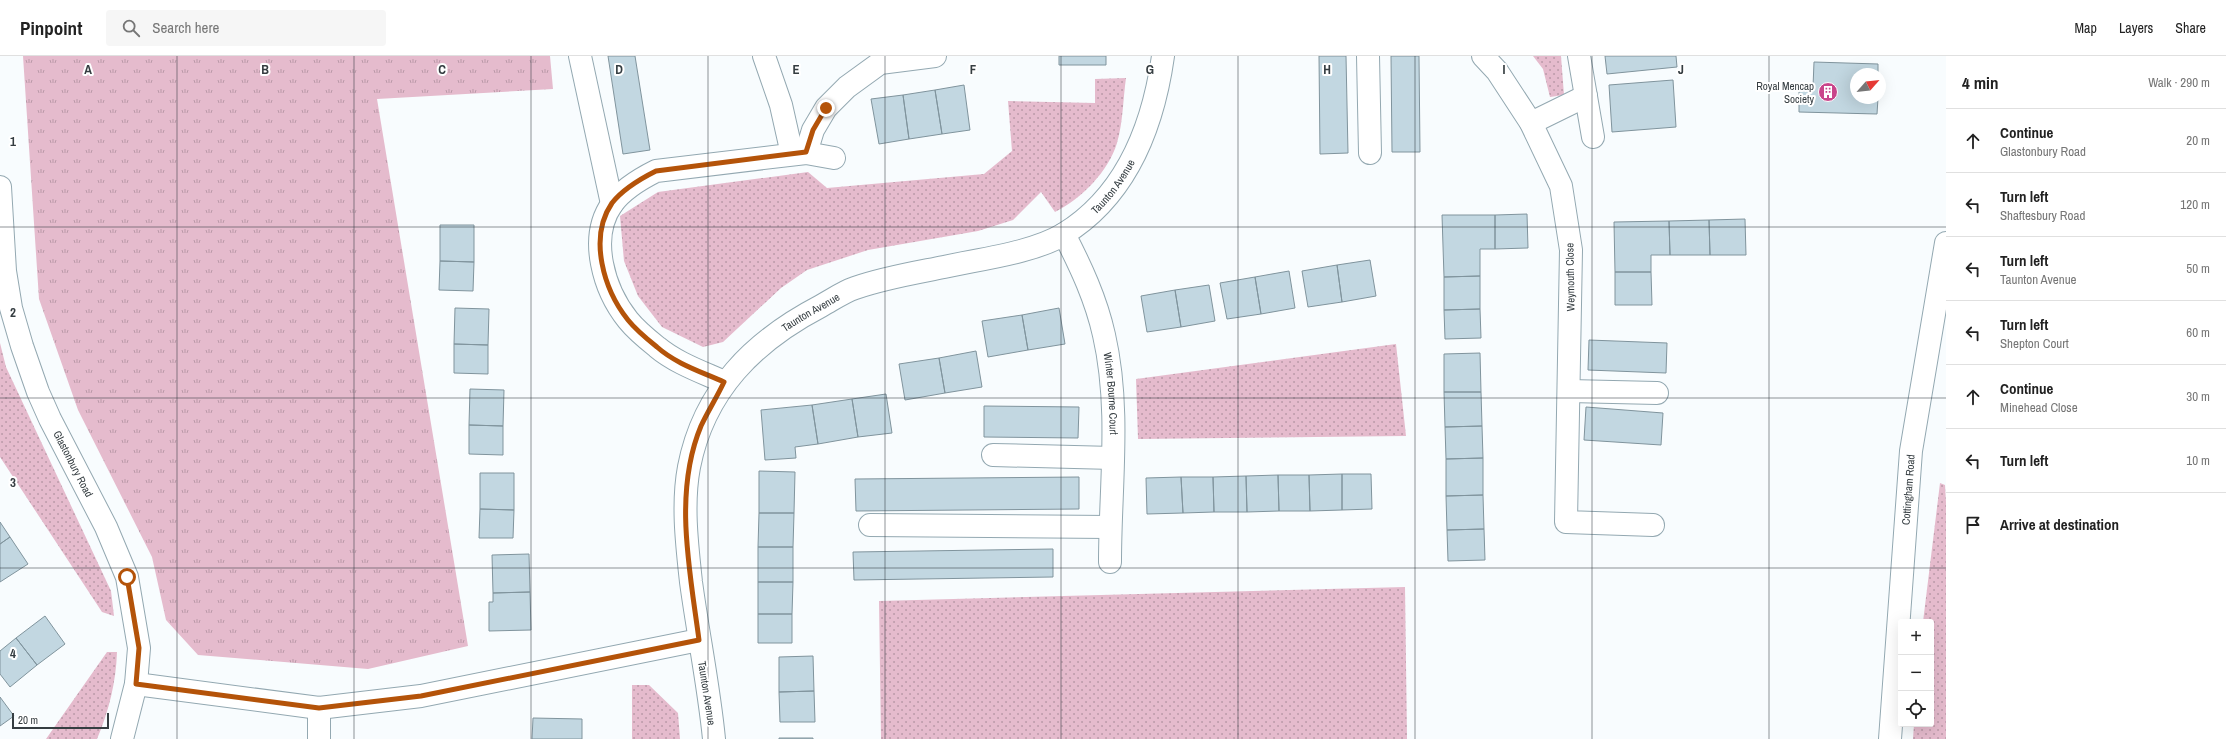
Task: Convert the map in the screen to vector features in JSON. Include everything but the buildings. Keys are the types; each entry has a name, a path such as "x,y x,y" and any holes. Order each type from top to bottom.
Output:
{"main road":[{"path":"580,56 612,204"},
{"path":"764,56 799,153"},
{"path":"799,153 826,108 847,87 880,59 935,56"},
{"name":"Taunton Avenue","path":"714,739 699,640 688,552 686,512 689,468 701,426 724,382 750,355 774,334 808,312 853,289 886,279 1039,246 1064,234 1104,203 1124,176 1142,139 1163,56"},
{"path":"1368,56 1370,153"},
{"name":"Weymouth Close","path":"1483,56 1497,71 1531,123 1561,186 1572,250 1566,522 1653,525"},
{"path":"1579,56 1593,137"},
{"path":"1531,123 1586,96"},
{"path":"724,382 678,361 658,348 628,320 610,290 600,254 603,225 612,204 635,181 656,171 799,153 834,158"},
{"name":"Glastonbury Road","path":"0,187 3,272 11,308 38,392 106,527 127,577 139,648 136,684 122,739"},
{"name":"Winter Bourne Court","path":"1064,234 1082,269 1095,302 1104,336 1112,392 1113,458 1110,562"},
{"name":"Cottingham Road","path":"1890,739 1910,452 1946,243"},
{"path":"1569,391 1657,393"},
{"path":"994,454 1113,458"},
{"path":"870,525 1110,527"},
{"path":"136,684 319,708 421,696 699,640"},
{"path":"319,708 319,739"}],"green space":[{"path":"23,56 550,56 553,89 377,99 468,646 368,669 198,655 166,620 152,557 78,410 39,299"},
{"path":"1533,56 1561,56 1564,95 1550,97 1543,69"},
{"path":"1126,78 1121,127 1113,154 1101,174 1084,192 1055,212 1041,192 1013,220 978,231 868,250 807,270 781,288 723,342 703,347 662,327 638,296 624,261 620,216 658,192 808,172 827,188 984,174 1012,151 1008,101 1095,103 1095,79"},
{"path":"0,343 6,367 111,591 114,616 102,612 0,457"},
{"path":"1396,344 1406,436 1138,439 1136,379"},
{"path":"1940,483 1945,485 1946,502 1946,739 1913,739 1914,727 1934,727 1934,619 1923,619"},
{"path":"1405,587 1407,739 881,739 879,601"},
{"path":"107,652 117,652 115,674 105,718 97,739 46,739"},
{"path":"632,685 649,685 678,713 680,739 632,739"}],"place":[{"name":"Royal Mencap Society","path":"1828,92"}],"route":[{"path":"127,577 139,648 136,684 319,708 421,696 699,640 688,552 686,512 689,468 701,426 724,382 678,361 658,348 628,320 610,290 600,254 603,225 612,204 635,181 656,171 806,152 813,130 826,108"}]}
